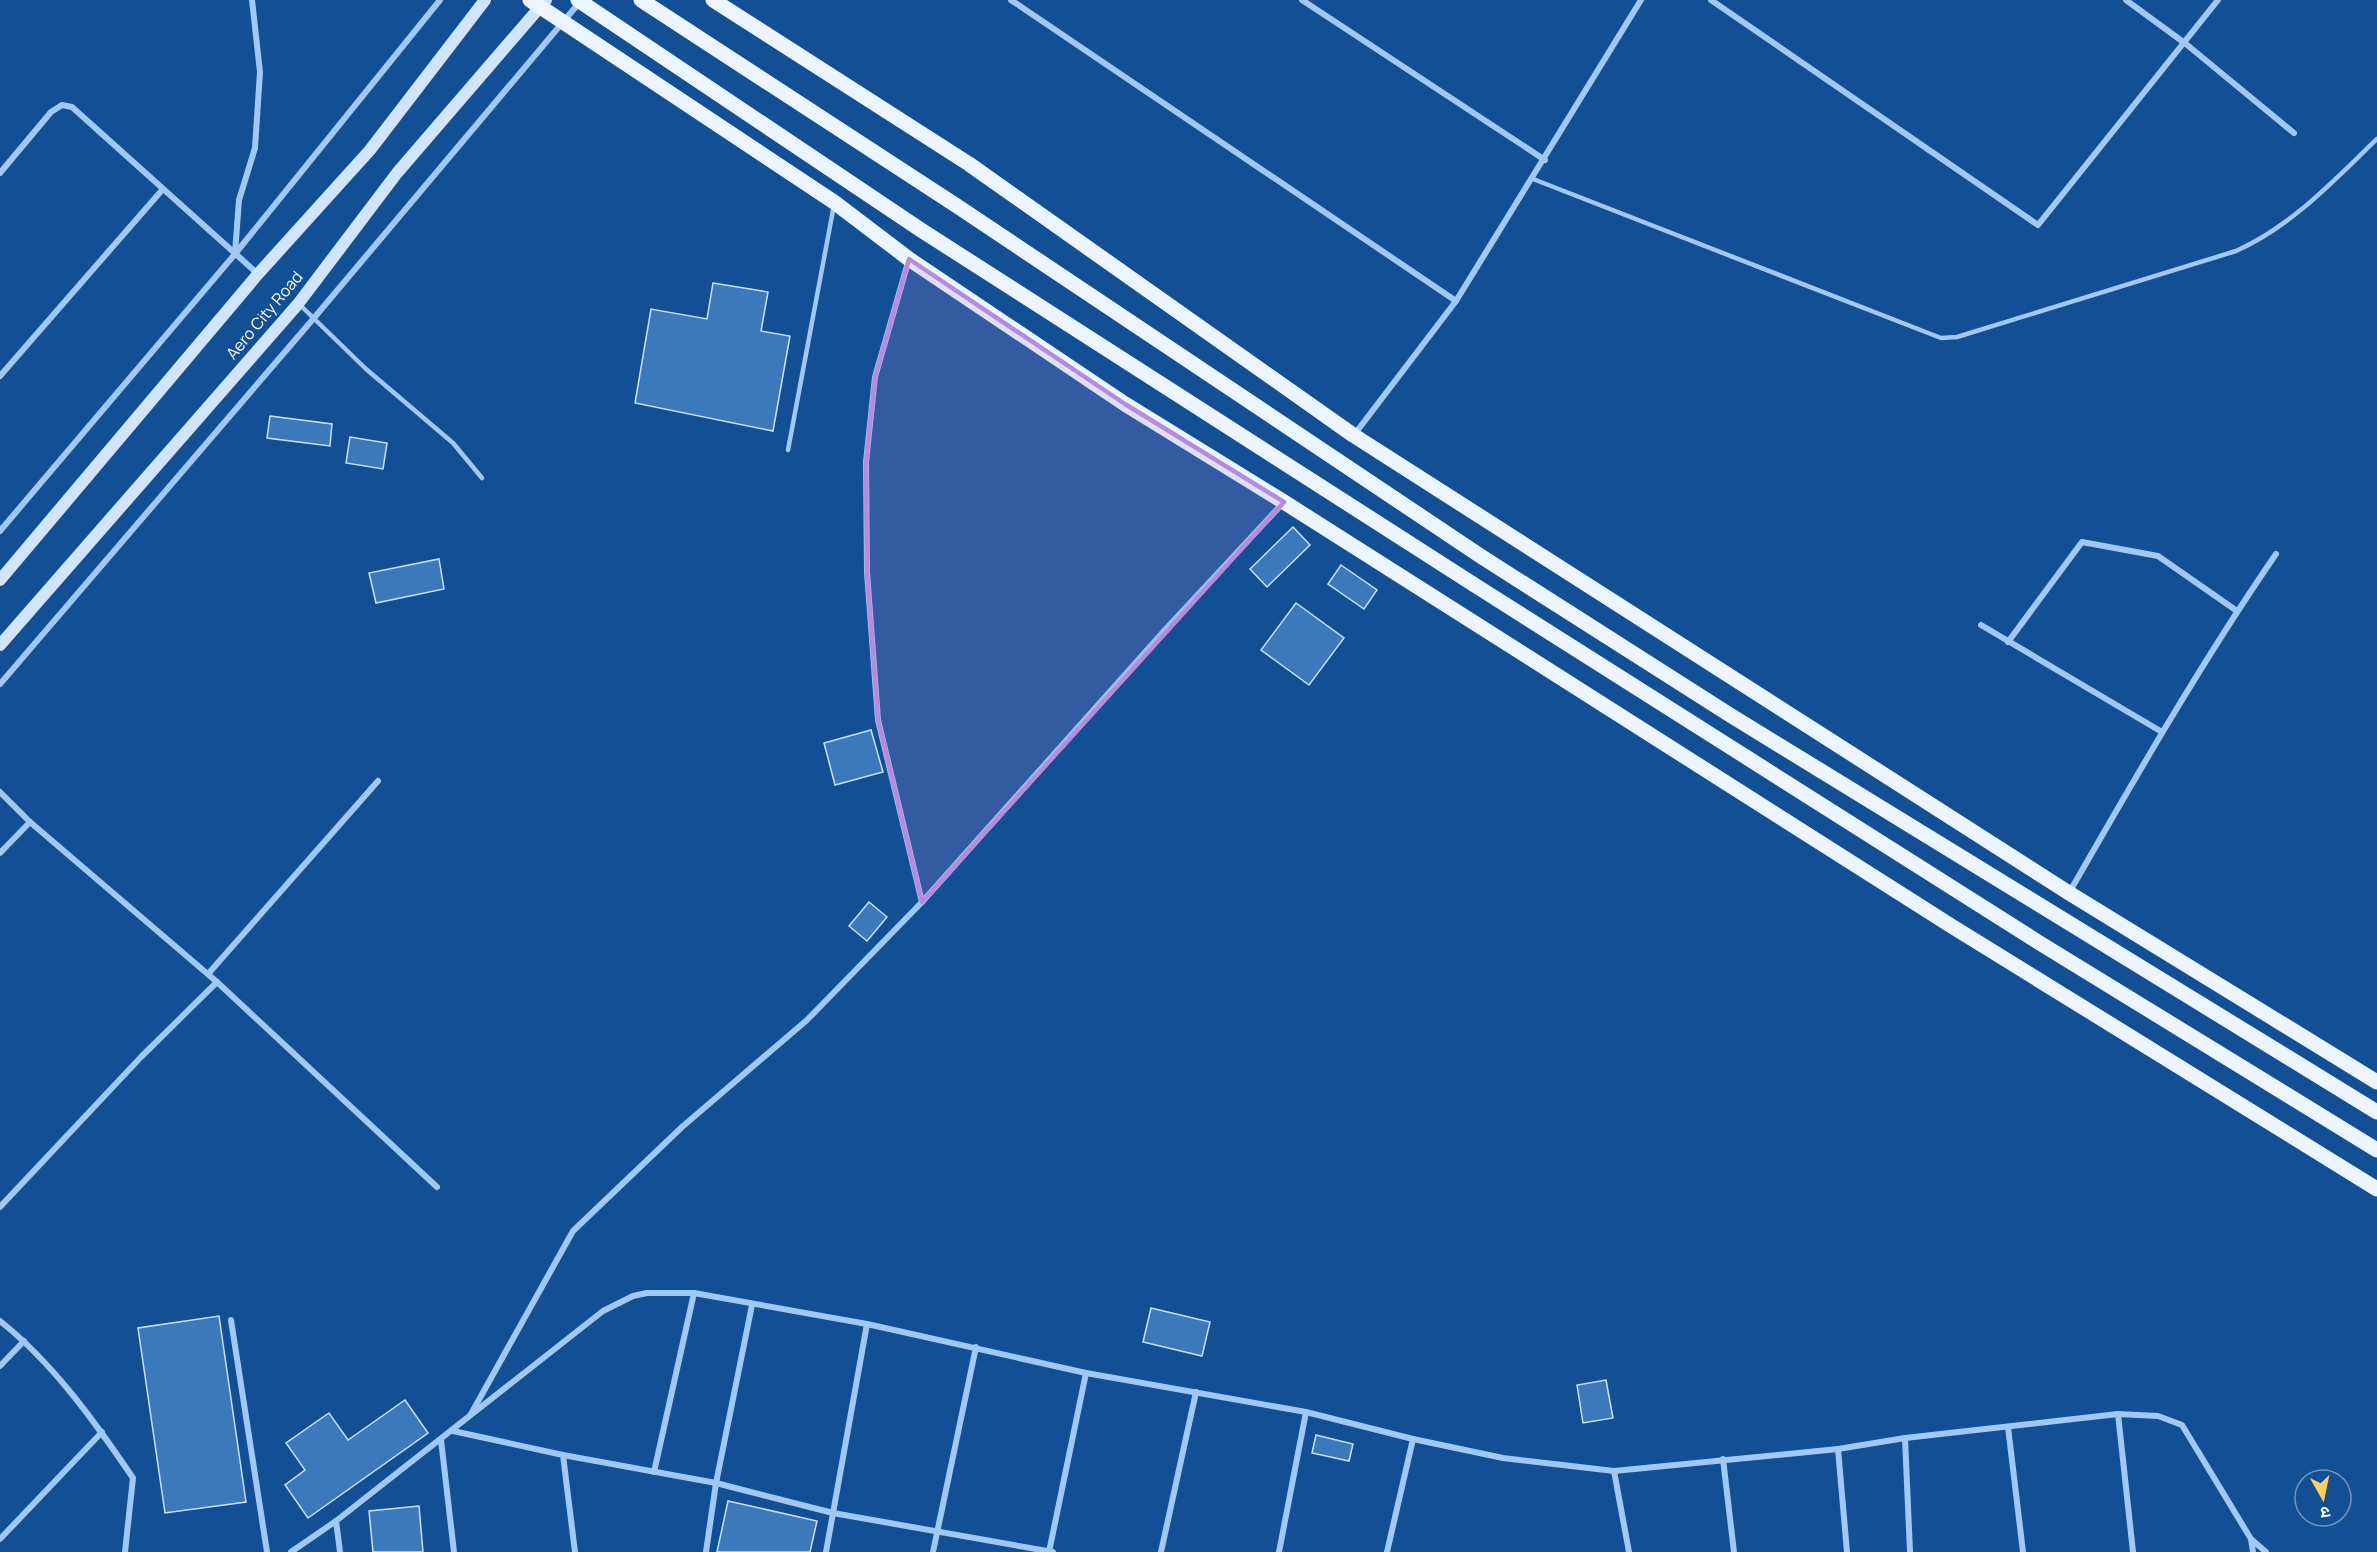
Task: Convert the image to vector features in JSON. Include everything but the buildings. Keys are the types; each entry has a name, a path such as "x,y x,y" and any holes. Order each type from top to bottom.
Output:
{"main road":[{"path":"580,0 921,230 1473,584 2038,942 2377,1150"},
{"path":"641,0 957,206 1482,557 1730,715 2377,1112"},
{"path":"713,0 969,164 1353,435 2068,893 2377,1082"},
{"path":"539,2 564,23 834,202 909,259 1125,404 1284,502 1953,927 2377,1189"}],"street":[{"path":"235,254 239,200 255,148 258,105 260,72 252,0"},
{"path":"0,531 235,254 440,0"},
{"name":"Aero City Road","path":"0,580 258,274 370,150 485,0"},
{"path":"0,684 314,318 564,23 580,0"},
{"path":"1011,0 1456,301"},
{"path":"1302,0 1545,160"},
{"path":"1353,435 1456,301 1545,160 1641,0"},
{"path":"1711,0 2038,225 2186,44 2218,0"},
{"path":"2126,0 2186,44 2294,133"},
{"name":"Aero City Road","path":"0,645 298,304 397,173 539,2"},
{"path":"0,173 51,112 62,105 72,107 258,274"},
{"path":"0,376 163,189"},
{"path":"909,259 875,377 866,462 867,572 878,720 922,902"},
{"path":"469,1418 573,1231 682,1127 807,1020 922,902 1164,631 1284,502"},
{"path":"2008,642 2082,542 2158,556 2237,611"},
{"path":"2068,893 2162,732 2237,611 2276,554"},
{"path":"1981,625 2162,732"},
{"path":"208,974 378,782"},
{"path":"0,792 30,822 217,982 437,1187"},
{"path":"0,853 30,822"},
{"path":"0,1207 141,1057 217,982"},
{"path":"291,1552 336,1521 453,1431 603,1311 617,1303 647,1293 694,1293 867,1324 1086,1373 1306,1412 1413,1439 1503,1458 1614,1471 1838,1449 1905,1438 2118,1414 2158,1416 2182,1425 2251,1539 2266,1552"},
{"path":"654,1472 694,1293"},
{"path":"706,1552 716,1483 752,1305"},
{"path":"231,1320 267,1552"},
{"path":"0,1321 24,1341 102,1432 133,1478 125,1552"},
{"path":"826,1552 867,1324"},
{"path":"0,1366 24,1341"},
{"path":"933,1552 976,1347"},
{"path":"453,1431 563,1455 716,1483 833,1513 1050,1552 1086,1373"},
{"path":"1161,1552 1196,1392"},
{"path":"1279,1552 1306,1412"},
{"path":"2118,1414 2133,1552"},
{"path":"2008,1427 2023,1552"},
{"path":"0,1539 102,1432"},
{"path":"1905,1438 1910,1552"},
{"path":"1388,1552 1413,1439"},
{"path":"441,1440 454,1552"},
{"path":"1838,1449 1847,1552"},
{"path":"563,1455 575,1552"},
{"path":"1723,1459 1734,1552"},
{"path":"1614,1471 1629,1552"},
{"path":"336,1521 340,1552"},
{"path":"2251,1539 2253,1552"}],"lane":[{"path":"1533,179 1941,338 1957,337 2253,244 2285,224 2377,139"},
{"path":"788,450 834,202"},
{"path":"298,304 366,369 453,443 482,478"}],"highlighted area":[{"path":"909,259 1125,404 1284,502 922,902 878,720 867,572 866,462 875,377"}]}
